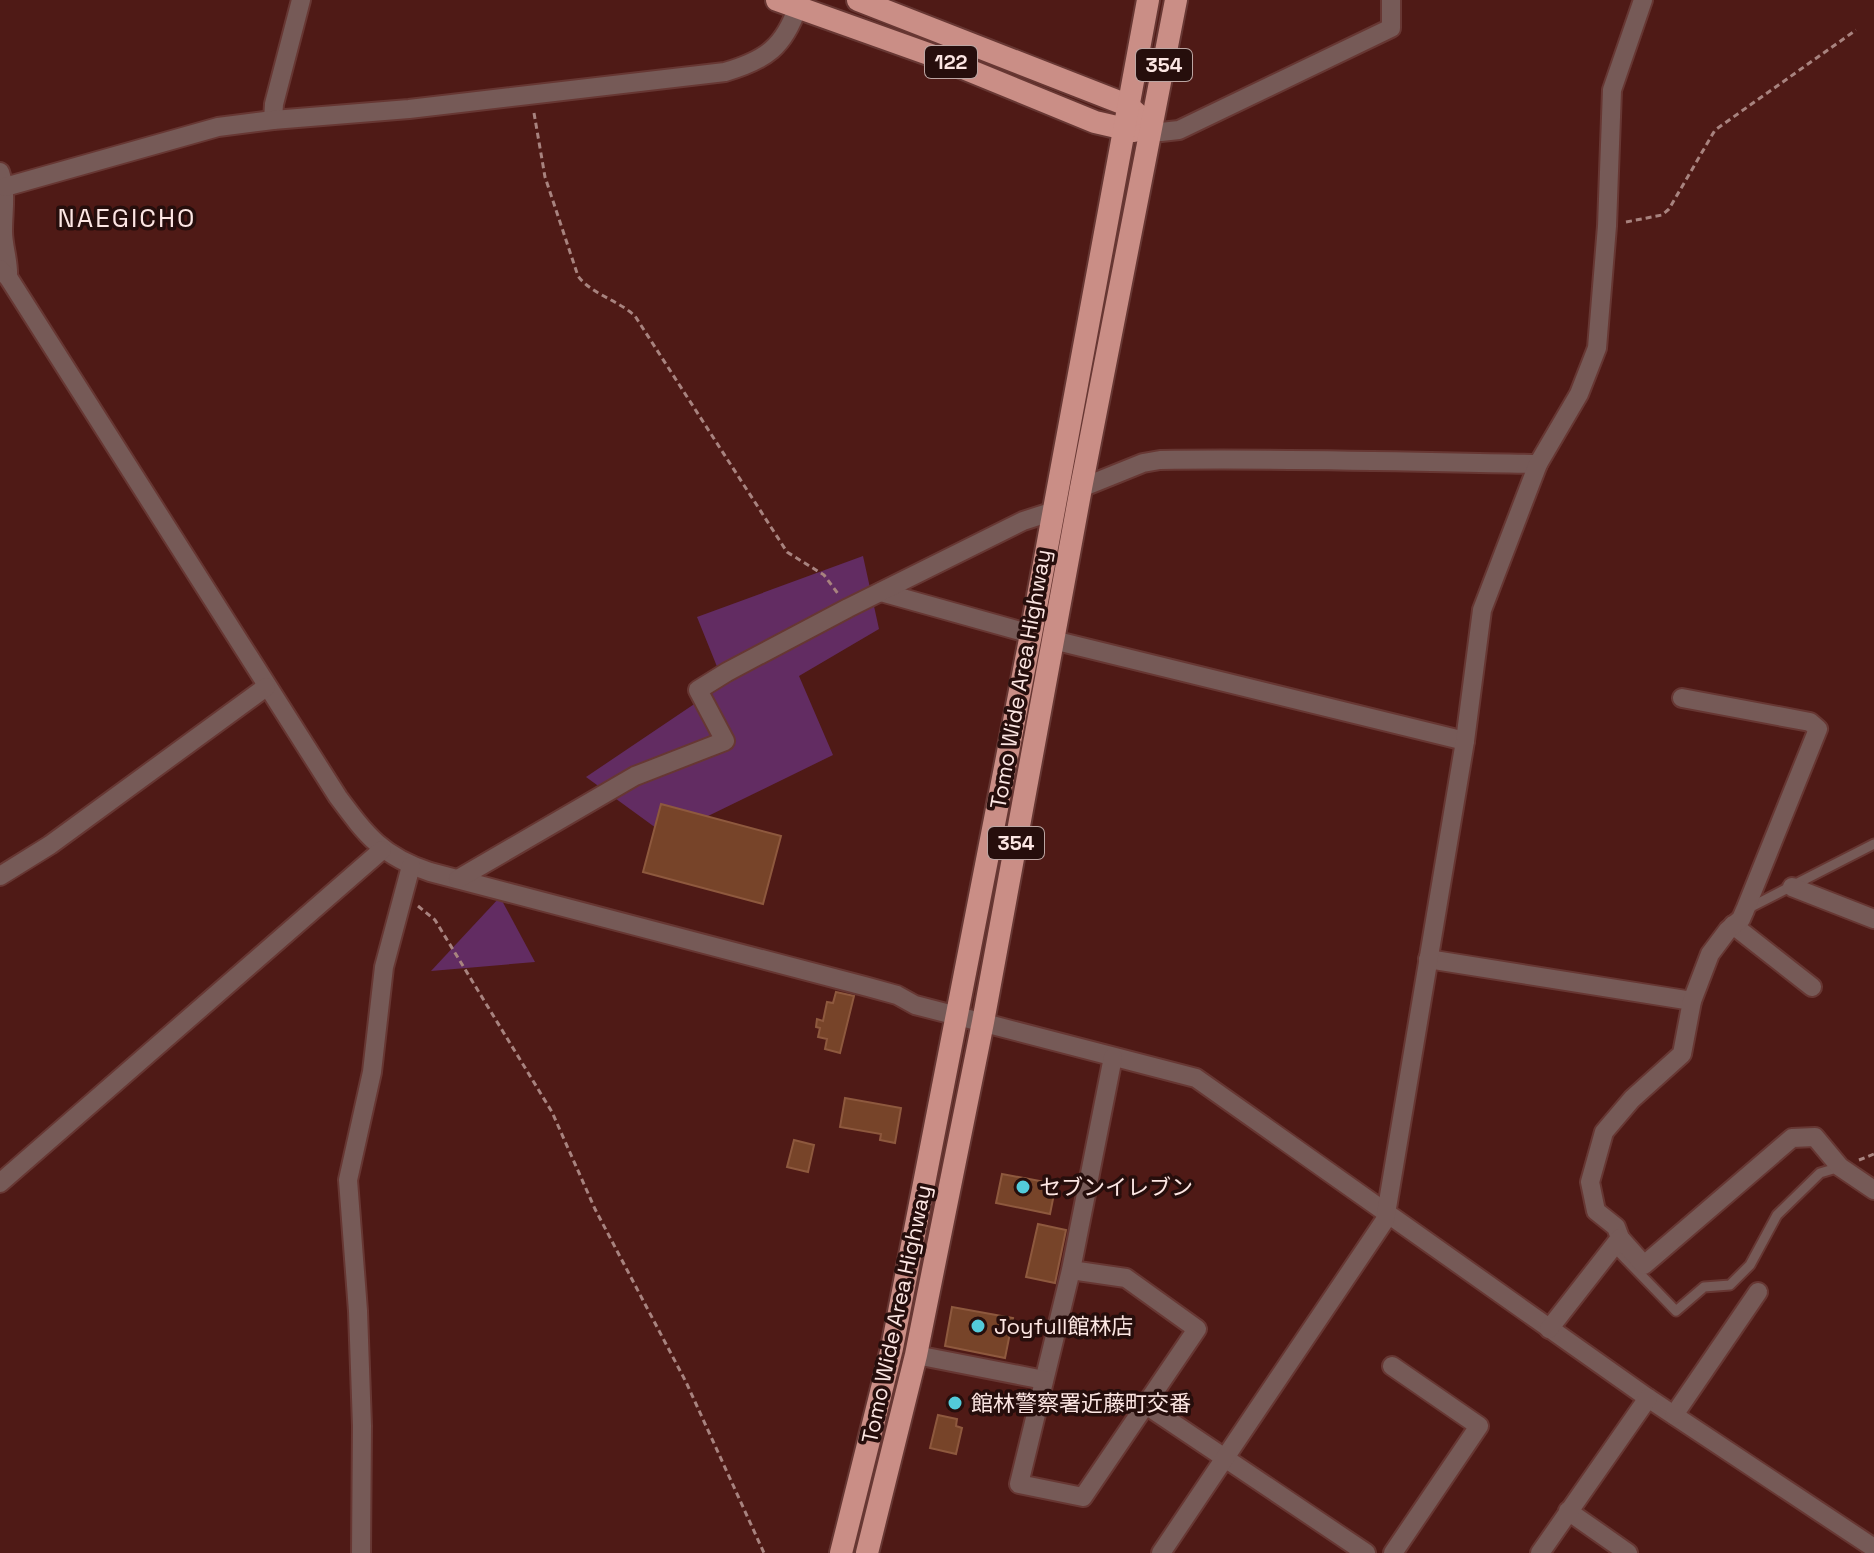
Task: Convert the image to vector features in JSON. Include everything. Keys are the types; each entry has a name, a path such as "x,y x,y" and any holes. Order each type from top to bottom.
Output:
{"highway":[{"name":"122","path":"858,0 1127,105 1151,130"},
{"name":"Tomo Wide Area Highway","path":"841,1553 892,1348 1031,634 1148,0"},
{"name":"Tomo Wide Area Highway","path":"867,1553 916,1355 983,1022 1081,488 1176,0"},
{"name":"122","path":"788,3 934,56 1087,119 1122,131 1151,130"}],"street":[{"path":"273,120 274,104 301,0"},
{"path":"1151,130 1179,130 1391,28 1391,0"},
{"path":"1161,1553 1386,1214 1465,741 1482,610 1538,464 1579,394 1597,348 1607,226 1612,90 1643,0"},
{"path":"788,3 790,30 775,49 744,67 531,96 273,120 204,131 2,180 2,235 9,261 4,273 338,797 382,850 411,866 882,991 915,1005 955,1016 1196,1078 1648,1398 1874,1548"},
{"path":"1081,488 1143,463 1160,460 1343,458 1538,464"},
{"path":"458,879 635,776 725,741 698,690 848,608 1023,521 1054,511"},
{"path":"881,592 1031,634"},
{"path":"1053,640 1465,741"},
{"path":"0,876 50,845 266,687"},
{"path":"1549,1329 1616,1242 1616,1227 1596,1211 1590,1182 1604,1132 1632,1099 1682,1054 1692,1001 1710,954 1741,919 1818,729 1810,722 1682,698"},
{"path":"0,1183 382,850"},
{"path":"361,1553 362,1426 348,1180 372,1072 384,967 411,866"},
{"path":"1792,887 1874,919"},
{"path":"1733,925 1812,987"},
{"path":"1428,959 1692,1001"},
{"path":"1071,1270 1126,1278 1197,1329 1083,1497 1019,1484 1071,1270 1113,1057"},
{"path":"1616,1242 1644,1265 1792,1138 1815,1137 1840,1167 1874,1190"},
{"path":"1674,1415 1758,1292"},
{"path":"916,1355 1044,1380"},
{"path":"1392,1366 1479,1426 1393,1553"},
{"path":"1540,1553 1648,1398"},
{"path":"1146,1405 1366,1553"},
{"path":"1568,1511 1628,1553"}],"lane":[{"path":"1745,910 1874,844"},
{"path":"1616,1242 1676,1311 1704,1287 1730,1285 1750,1265 1777,1215 1820,1173 1840,1167"}],"path":[{"path":"1607,226 1662,215 1669,209 1715,130 1856,30"},
{"path":"531,96 545,177 578,276 583,283 635,316 787,552 824,575 848,608"},
{"path":"403,894 435,920 552,1112 595,1209 686,1382 764,1553"}],"shaded area":[{"path":"863,556 879,629 799,676 833,755 667,836 586,777 724,684 697,617"},
{"path":"500,897 535,962 431,971"}],"building":[{"path":"661,804 781,836 763,904 643,872"},
{"path":"836,992 854,996 840,1053 825,1049 827,1039 818,1037 820,1028 816,1027 817,1019 823,1021 827,1002 833,1003"},
{"path":"845,1098 901,1108 895,1143 880,1140 881,1134 840,1127"},
{"path":"794,1140 814,1145 808,1172 787,1167"},
{"path":"1002,1174 1056,1184 1050,1214 996,1203"},
{"path":"1038,1224 1066,1230 1055,1283 1026,1277"},
{"path":"952,1307 1013,1318 1005,1358 945,1346"},
{"path":"938,1415 957,1419 956,1426 962,1428 956,1454 930,1448"}],"place":[{"name":"セブンイレブン","path":"1023,1187"},
{"name":"Joyfull館林店","path":"978,1326"},
{"name":"館林警察署近藤町交番","path":"955,1403"}],"district":[{"name":"NAEGICHO","path":"127,218"}]}
